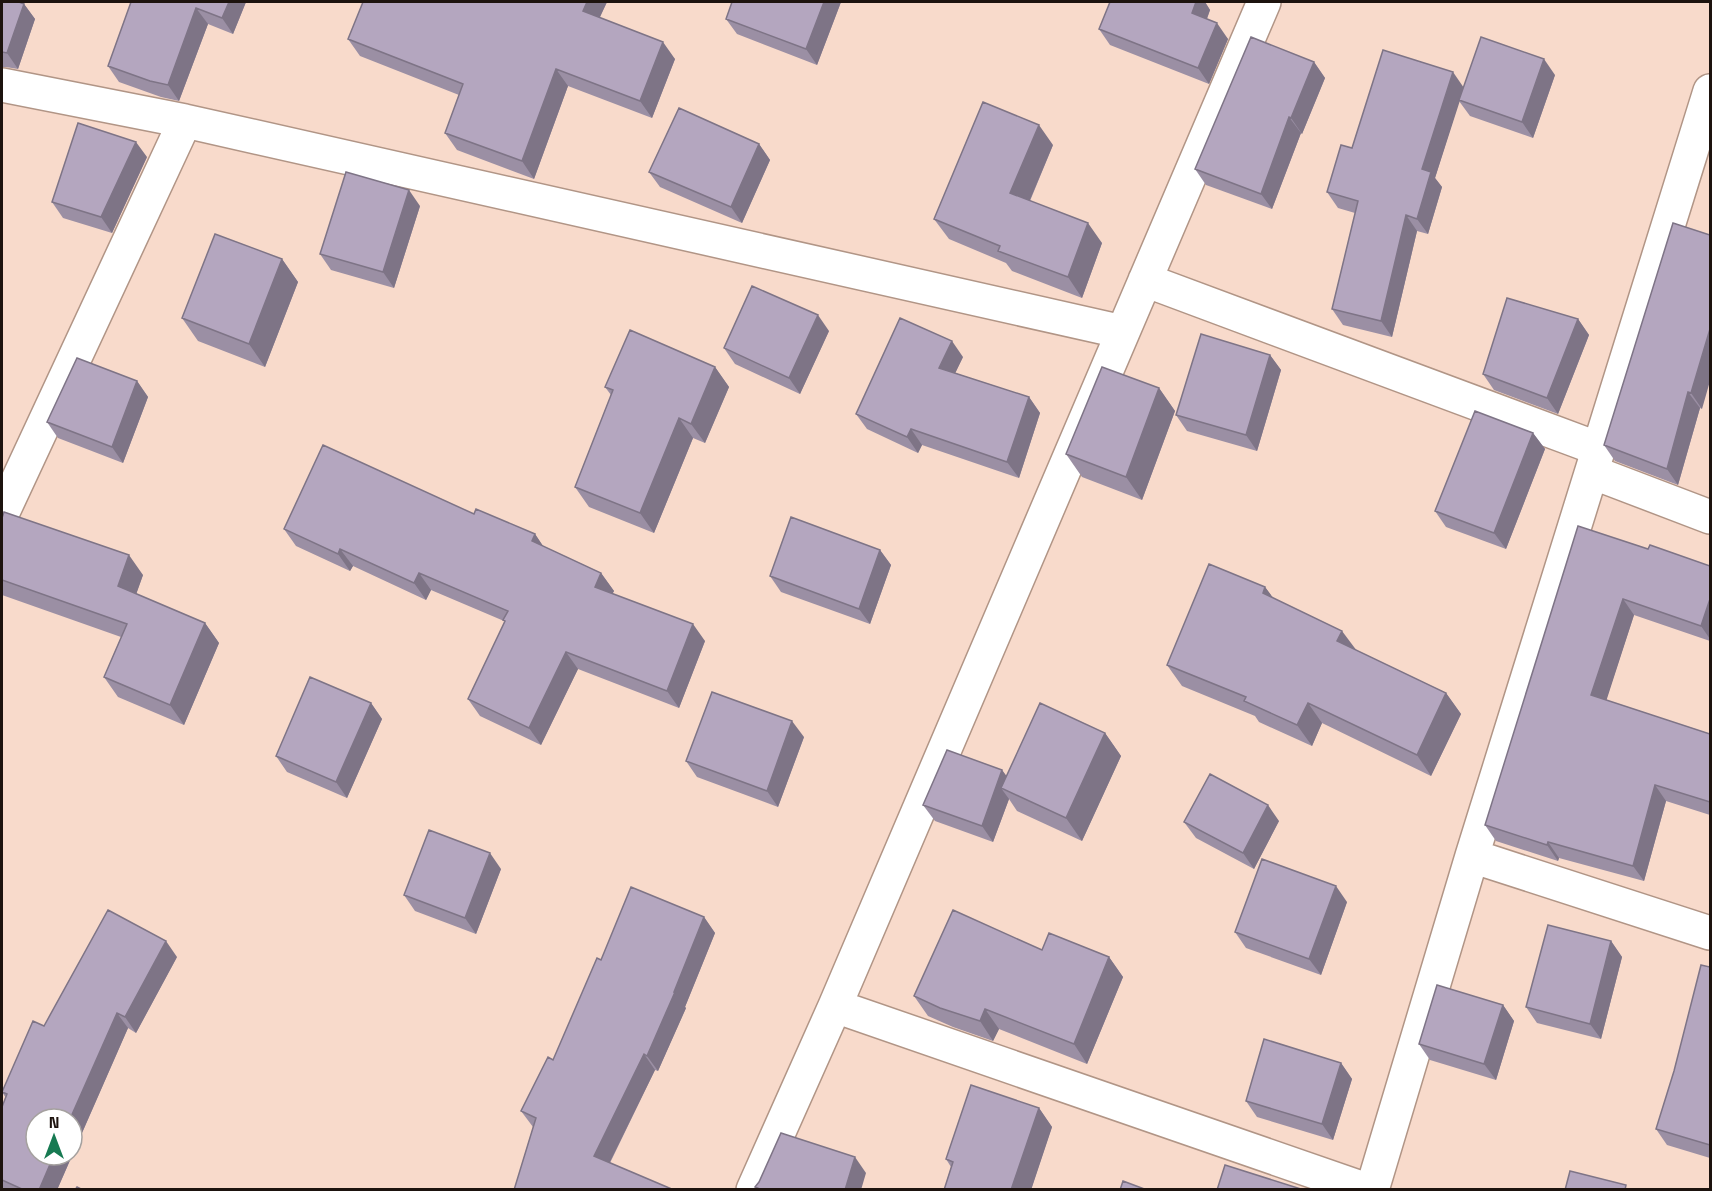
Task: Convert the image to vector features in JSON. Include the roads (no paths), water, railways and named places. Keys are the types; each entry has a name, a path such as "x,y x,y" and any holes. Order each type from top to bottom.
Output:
{"street":[{"path":"753,1190 836,1006 1264,2"},
{"path":"2,85 185,121 1123,332"},
{"path":"1372,1190 1472,856 1710,91"},
{"path":"6,494 185,121"},
{"path":"1146,280 1595,461 1710,517"},
{"path":"1472,856 1710,933"},
{"path":"836,1006 1367,1190"}]}
